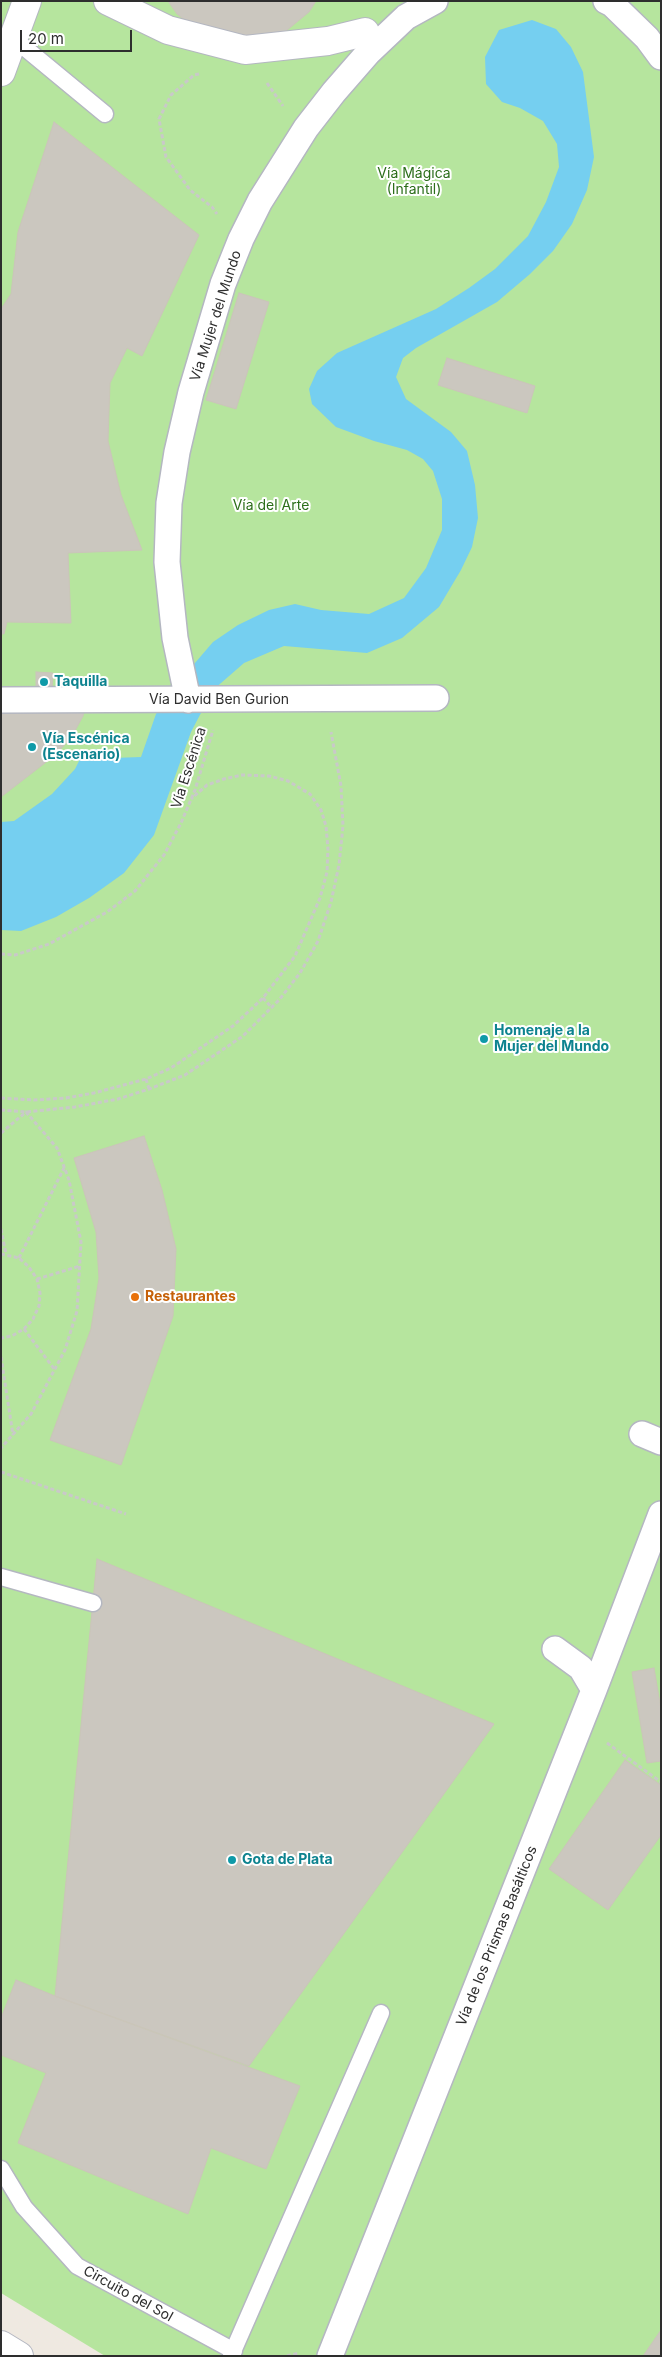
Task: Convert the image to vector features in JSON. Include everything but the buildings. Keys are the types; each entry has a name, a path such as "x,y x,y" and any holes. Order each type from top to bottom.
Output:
{"street":[{"path":"1,72 27,1"},
{"path":"108,1 168,30 244,50 328,41 365,32 406,17"},
{"name":"Vía Mujer del Mundo","path":"188,700 175,638 167,562 169,503 177,452 191,392 203,347 232,263 260,201 306,128 368,53 406,17 435,1"},
{"path":"606,1 612,4 647,38 661,57"},
{"name":"Vía David Ben Gurion","path":"1,700 436,698"},
{"name":"Vía de los Prismas Basálticos","path":"330,2356 594,1690 661,1514"},
{"path":"555,1649 580,1668 594,1690"},
{"path":"1,2345 19,2356"}],"lane":[{"path":"13,38 105,114"},
{"path":"1,1577 93,1603"},
{"path":"232,2354 381,2013"},
{"name":"Circuito del Sol","path":"1,2170 24,2207 77,2266 232,2354"}],"path":[{"path":"202,73 194,76 171,95 159,120 166,157 190,190 212,207 224,224 232,263"},
{"path":"263,80 270,84 282,101 284,109"},
{"name":"Vía Escénica","path":"1,954 15,955 49,944 107,912 135,891 164,855 192,799 214,726 231,700"},
{"path":"1,1110 26,1112 75,1107 118,1099 149,1089 185,1075 243,1036 272,1008 300,972 318,941 331,902 340,865 343,826 340,786 324,700"},
{"path":"1,1098 34,1100 66,1098 94,1093 146,1079 171,1068 233,1026 263,998 295,956 320,898 327,872 326,826 321,810 310,794 288,780 269,776 242,775 224,779 207,785 192,799"},
{"path":"263,998 272,1008"},
{"path":"146,1079 149,1089"},
{"path":"1,1133 26,1112"},
{"path":"1,1448 31,1414 55,1371 66,1350 77,1311 81,1242 76,1210 56,1148 26,1112"},
{"path":"19,1258 64,1168"},
{"path":"1,1229 6,1254"},
{"path":"1,1254 19,1258 29,1267 37,1279 40,1292 39,1306 33,1319 24,1329 12,1336 1,1338"},
{"path":"37,1279 80,1266"},
{"path":"24,1329 55,1371"},
{"path":"1,1357 13,1435"},
{"path":"1,1472 126,1514"},
{"path":"580,1724 661,1782"}],"green space":[{"path":"1,1 661,1 661,2356 105,2356 1,2293"}],"water":[{"path":"532,20 556,29 571,47 583,72 594,157 587,190 572,224 553,251 530,274 497,302 416,348 403,358 396,377 406,399 451,432 467,451 475,485 478,518 472,547 461,570 439,607 402,638 367,653 284,646 244,663 213,690 191,732 154,835 124,873 89,898 56,917 21,931 1,930 1,822 14,821 52,794 75,769 82,755 96,749 113,758 141,757 156,714 183,677 213,642 238,625 269,610 295,604 321,610 369,614 404,598 426,568 442,530 442,499 433,471 423,459 407,450 374,441 336,427 312,404 309,389 317,371 337,353 436,309 495,269 528,236 546,202 559,167 557,144 543,121 520,108 502,102 486,84 485,57 499,30"}],"place":[{"name":"Taquilla","path":"44,682"},
{"name":"Vía Escénica (Escenario)","path":"32,747"},
{"name":"Homenaje a la Mujer del Mundo","path":"484,1039"},
{"name":"Restaurantes","path":"135,1297"},
{"name":"Gota de Plata","path":"232,1860"}],"park label":[{"name":"Vía Mágica (Infantil)","path":"414,182"},
{"name":"Vía del Arte","path":"271,506"}]}
